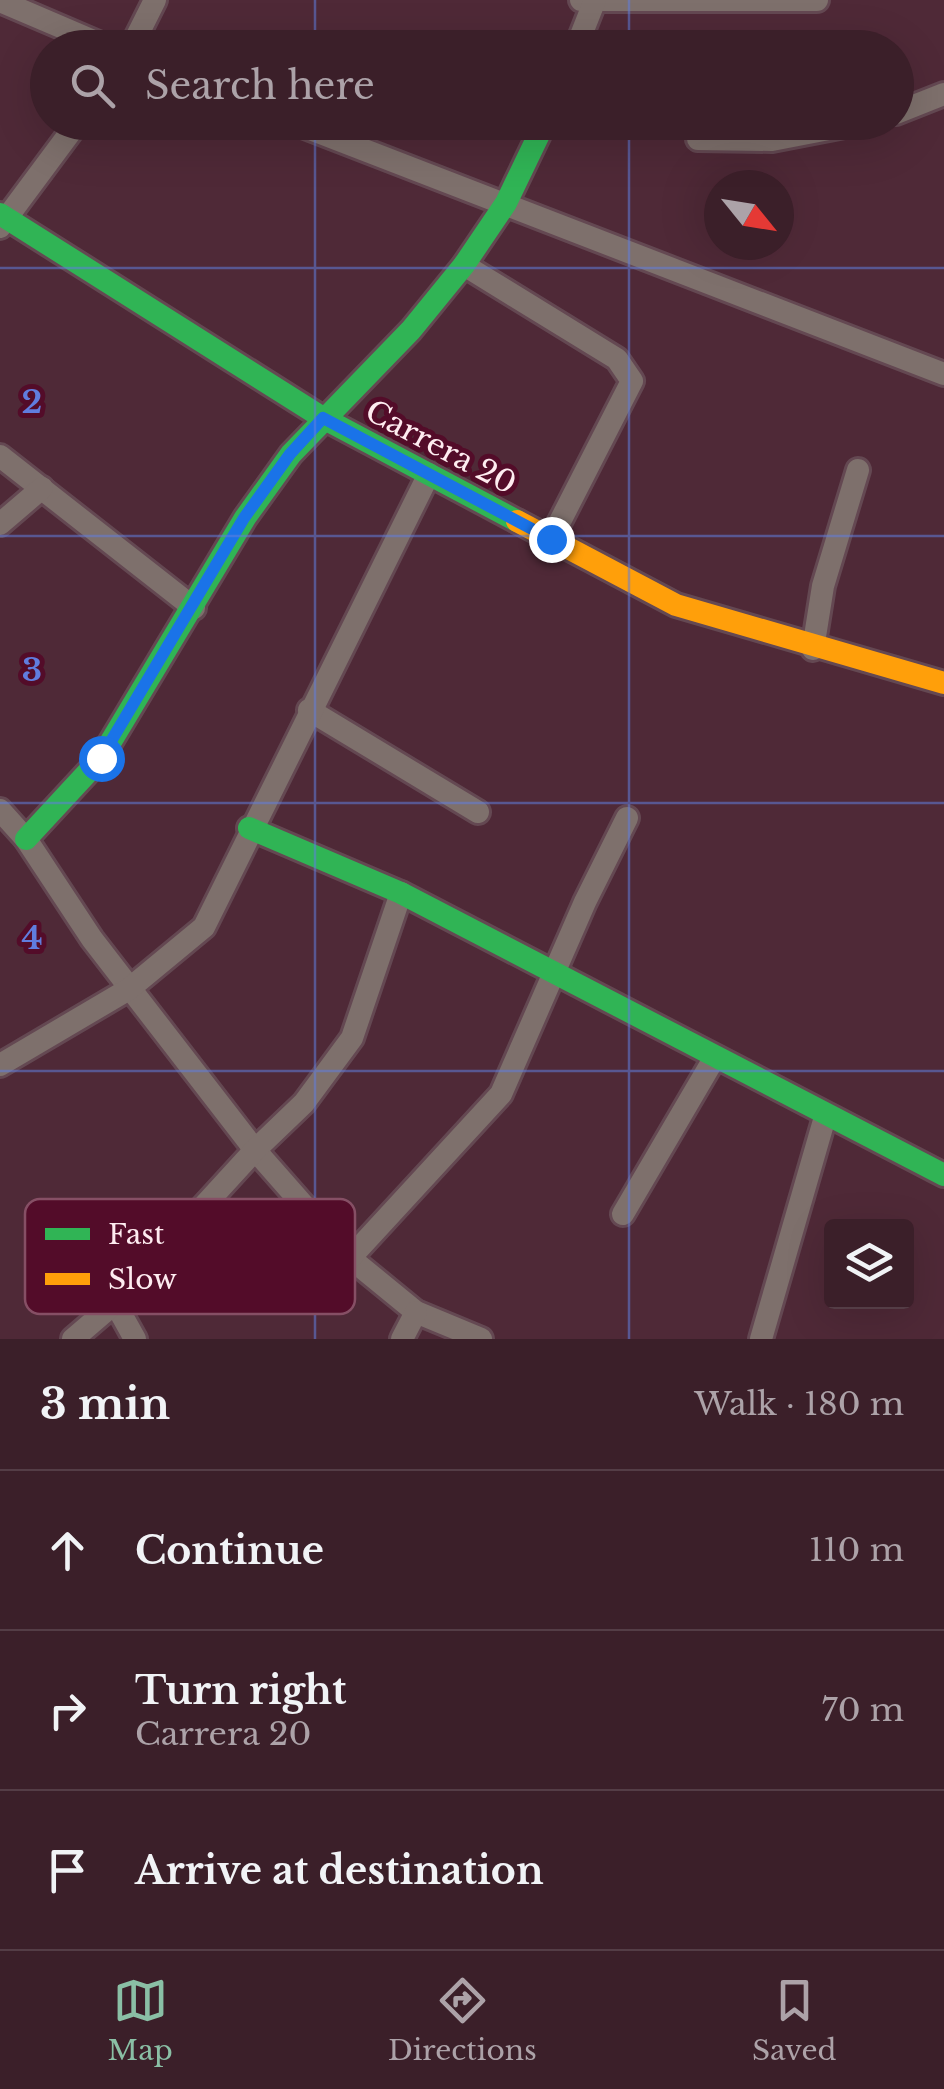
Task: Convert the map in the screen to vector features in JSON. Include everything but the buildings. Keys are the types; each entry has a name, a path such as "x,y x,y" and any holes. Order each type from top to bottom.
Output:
{"street":[{"path":"140,30 155,0"},
{"path":"581,30 590,1 818,0"},
{"path":"0,1 68,30"},
{"path":"914,106 944,94"},
{"path":"2,220 64,140"},
{"path":"340,140 944,374"},
{"path":"26,839 101,758 194,608 244,518 290,454 411,330 464,265 506,203 536,140"},
{"name":"Carrera 20","path":"2,220 323,418 676,605 812,648 944,683"},
{"path":"464,265 617,359 632,380 551,539"},
{"path":"0,456 194,608"},
{"path":"812,648 822,586 858,470"},
{"path":"0,1065 130,990 204,927 249,828 429,474"},
{"path":"0,524 42,488"},
{"path":"309,710 478,812"},
{"path":"0,810 26,839 130,990 298,1199"},
{"path":"355,1253 501,1094 627,818"},
{"path":"249,828 400,894 825,1117 944,1175"},
{"path":"210,1199 304,1103 352,1038 400,894"},
{"path":"623,1214 715,1057"},
{"path":"761,1339 825,1117"},
{"path":"355,1262 416,1312 481,1339"},
{"path":"402,1339 416,1312"},
{"path":"73,1339 101,1314"},
{"path":"121,1314 135,1339"}],"traffic: fast":[{"path":"26,839 101,758 245,518 291,454 411,330 464,265 506,203 536,140"},
{"path":"0,214 323,418 517,521"},
{"path":"249,828 401,893 944,1175"}],"traffic: slow":[{"path":"517,521 676,605 944,683"}],"route":[{"path":"101,758 194,608 244,518 290,454 323,418 551,539"}]}
